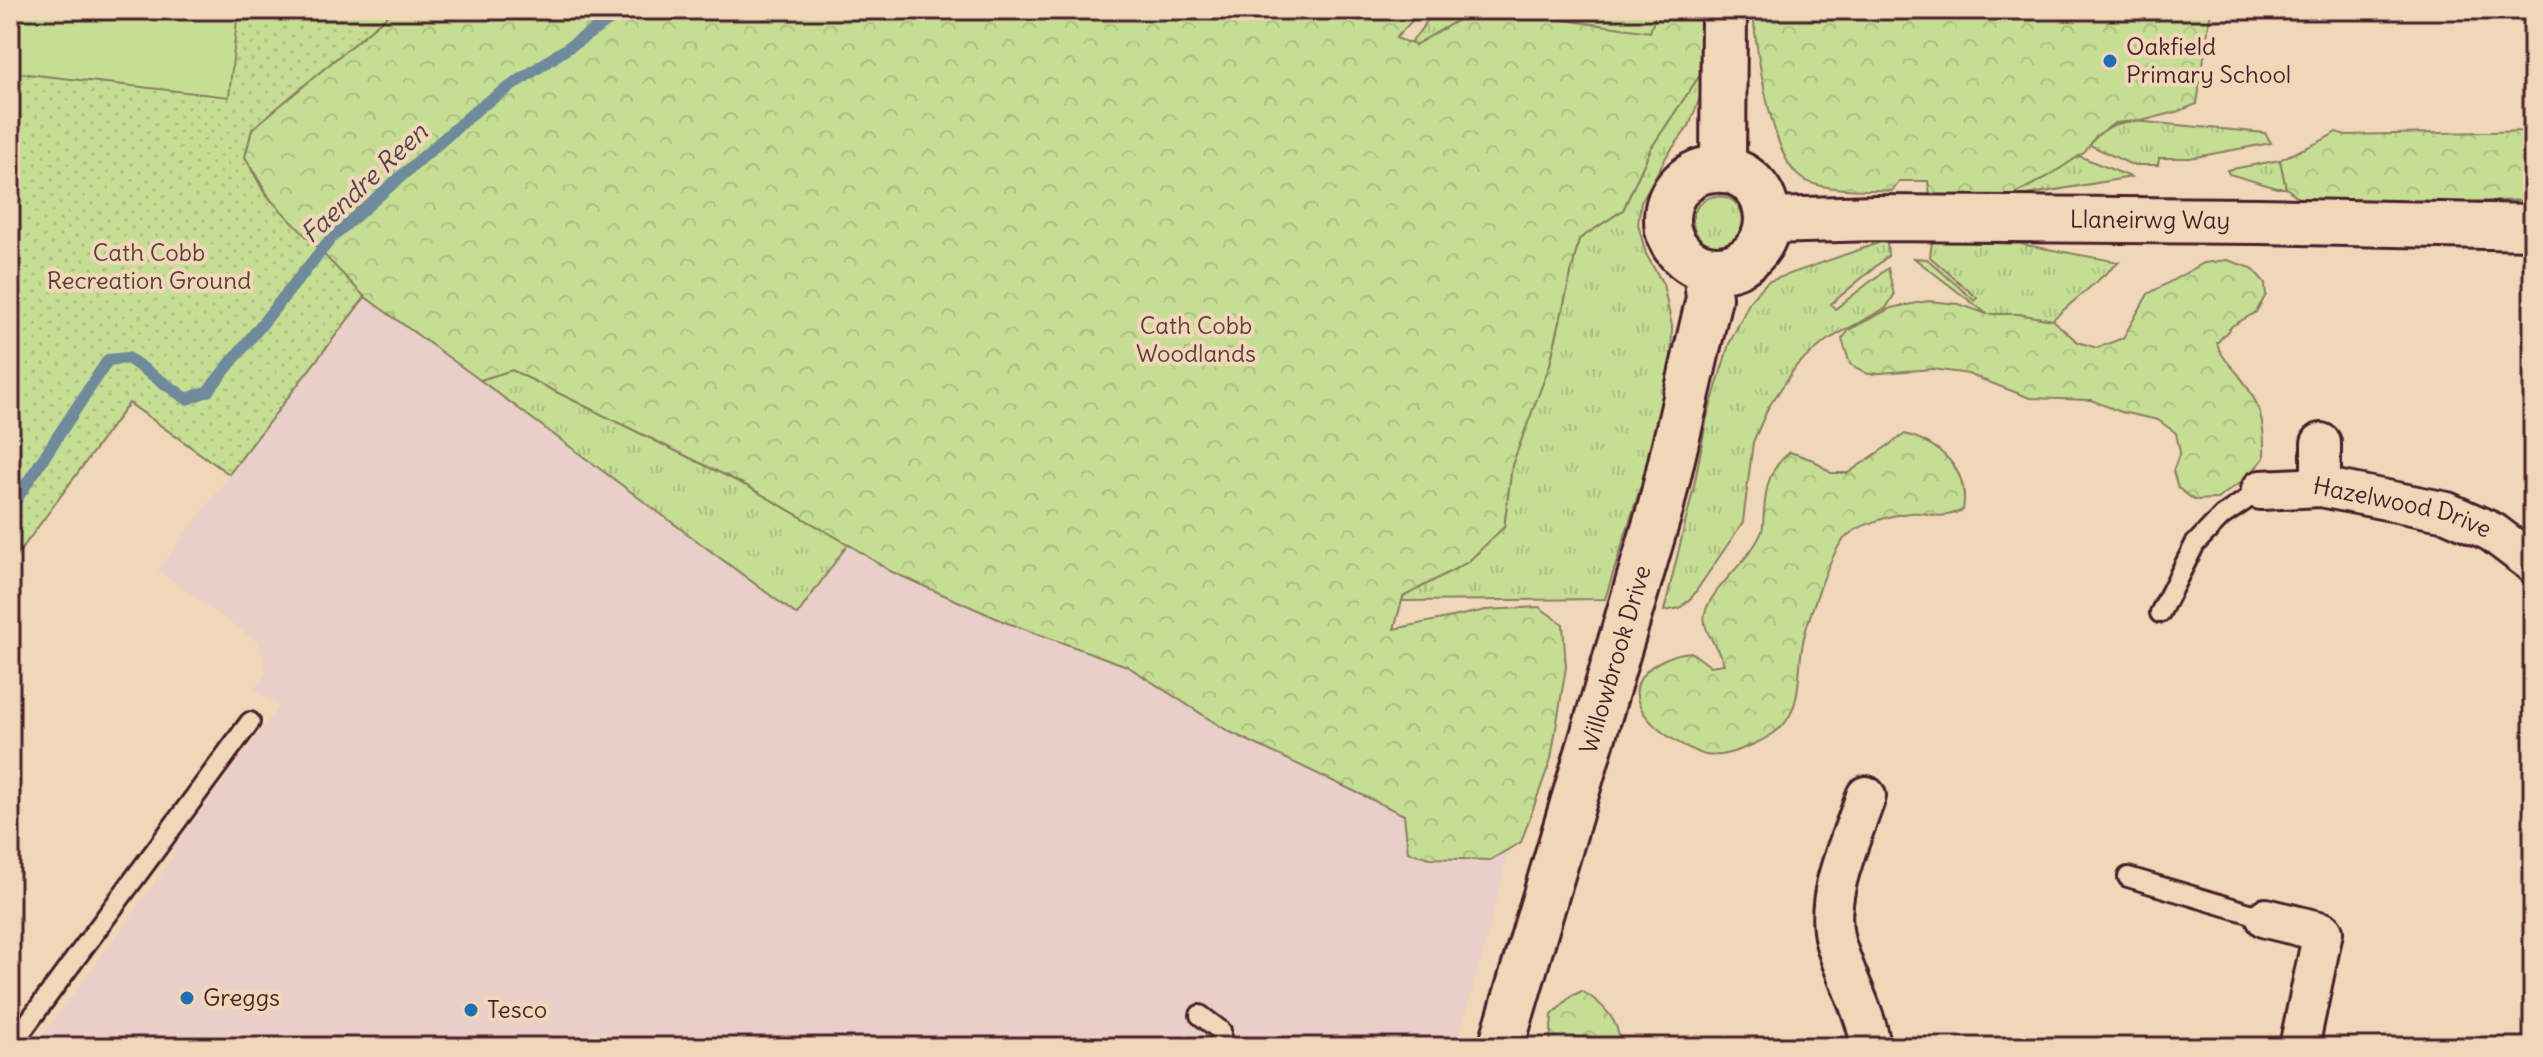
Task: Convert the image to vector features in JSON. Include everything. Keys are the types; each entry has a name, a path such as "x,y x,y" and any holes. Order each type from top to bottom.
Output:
{"street":[{"path":"1723,170 1724,10"},
{"path":"1711,168 1723,170 1746,176 1757,187 1765,201 1768,221 1763,240 1750,257 1730,268 1706,268 1690,262 1674,246 1667,227 1667,210 1675,190 1689,176 1711,168"},
{"name":"Llaneirwg Way","path":"1768,221 1876,218 2275,221 2533,227"},
{"name":"Willowbrook Drive","path":"1501,1047 1661,506 1709,298 1706,268"},
{"path":"2321,443 2321,487"},
{"name":"Hazelwood Drive","path":"2261,490 2321,487 2447,512 2492,532 2533,563"},
{"path":"1866,796 1838,882 1834,938 1863,1011 1871,1047"},
{"path":"2266,918 2323,932 2299,1047"}],"lane":[{"path":"2160,613 2195,544 2222,516 2261,490"},
{"path":"10,1047 250,722"},
{"path":"2128,877 2266,918"},
{"path":"1200,1015 1221,1031 1220,1047"}],"shaded area":[{"path":"365,297 848,544 890,571 1005,622 1127,666 1228,731 1510,846 1455,1047 34,1047 175,855 171,852 280,705 254,690 267,672 259,643 158,570"}],"green space":[{"name":"Cath Cobb Recreation Ground","path":"10,10 394,10 252,129 245,157 265,194 365,297 229,474 129,403 10,565"},
{"path":"10,10 238,10 229,97 10,72"},
{"name":"Cath Cobb Woodlands","path":"394,10 1422,10 1396,38 1415,45 1462,18 1484,10 1520,10 1650,32 1657,10 1703,10 1704,69 1651,148 1623,210 1579,239 1550,364 1512,465 1504,527 1468,562 1403,597 1394,629 1486,610 1539,607 1563,624 1566,667 1551,759 1521,842 1490,860 1430,858 1408,852 1404,815 1228,731 1127,666 1005,622 890,571 747,486 512,370 480,380 365,297 229,474 129,403 10,564 272,202 245,157 252,129"},
{"path":"1443,10 1484,10 1462,18 1415,45 1410,44 1428,20"},
{"path":"1520,10 1657,10 1651,33"},
{"path":"1753,10 2211,10 2197,104 2145,120 2115,123 2096,136 2085,152 2016,193 2015,197 1930,195 1928,181 1899,181 1892,191 1832,188 1801,178 1791,167 1774,126 1761,74"},
{"path":"1704,69 1702,92 1689,126 1666,157 1641,202 1638,224 1646,254 1663,284 1672,326 1671,369 1663,416 1605,599 1402,601 1403,597 1504,527 1512,465 1550,364 1579,239 1623,210 1651,148"},
{"path":"2133,121 2265,133 2271,143 2190,158 2159,158 2158,165 2132,165 2090,145 2109,127"},
{"path":"2533,131 2533,200 2418,203 2331,202 2299,198 2286,188 2280,160 2336,132 2346,135"},
{"path":"2079,156 2131,177 2015,197 2016,193"},
{"path":"2280,160 2286,188 2229,174 2227,170"},
{"path":"1718,196 1735,204 1743,221 1735,238 1718,246 1701,238 1693,221 1701,204"},
{"path":"1887,240 1888,256 1831,304 1835,309 1888,268 1894,295 1886,308 1827,340 1797,365 1768,408 1753,442 1743,522 1692,597 1680,608 1664,611 1707,418 1729,344 1750,301 1767,282"},
{"path":"1932,241 2020,244 2119,262 2052,320 2018,314 1987,314 1914,258 1927,259 1975,301 1977,298 1930,257"},
{"path":"2227,260 2252,268 2265,283 2266,295 2256,312 2232,326 2217,343 2257,404 2264,434 2264,458 2248,477 2217,499 2194,500 2178,488 2173,471 2180,452 2176,433 2158,420 2121,412 2091,400 2030,398 1968,374 1933,369 1868,374 1850,364 1842,339 1850,329 1891,308 1928,301 1959,304 1987,314 2018,314 2052,320 2078,342 2097,348 2123,338 2148,294 2204,263"},
{"path":"512,370 747,486 848,544 797,615 480,380"},
{"path":"1905,434 1930,445 1950,461 1962,483 1963,510 1946,515 1910,513 1893,516 1864,525 1843,540 1825,576 1808,624 1795,704 1787,720 1773,734 1726,754 1706,755 1658,729 1641,709 1637,687 1652,666 1678,654 1691,652 1710,666 1724,664 1708,633 1705,613 1715,594 1757,542 1763,529 1768,486 1777,465 1790,452 1813,460 1831,473 1848,473"},
{"path":"1582,991 1597,1001 1614,1021 1619,1047 1550,1047 1552,1015 1571,996"}],"waterway":[{"name":"Faendre Reen","path":"10,509 108,360 128,358 187,399 208,391 333,236 480,107 624,10"}],"place":[{"name":"Oakfield Primary School","path":"2110,61"},
{"name":"Greggs","path":"187,998"},
{"name":"Tesco","path":"471,1010"}]}
